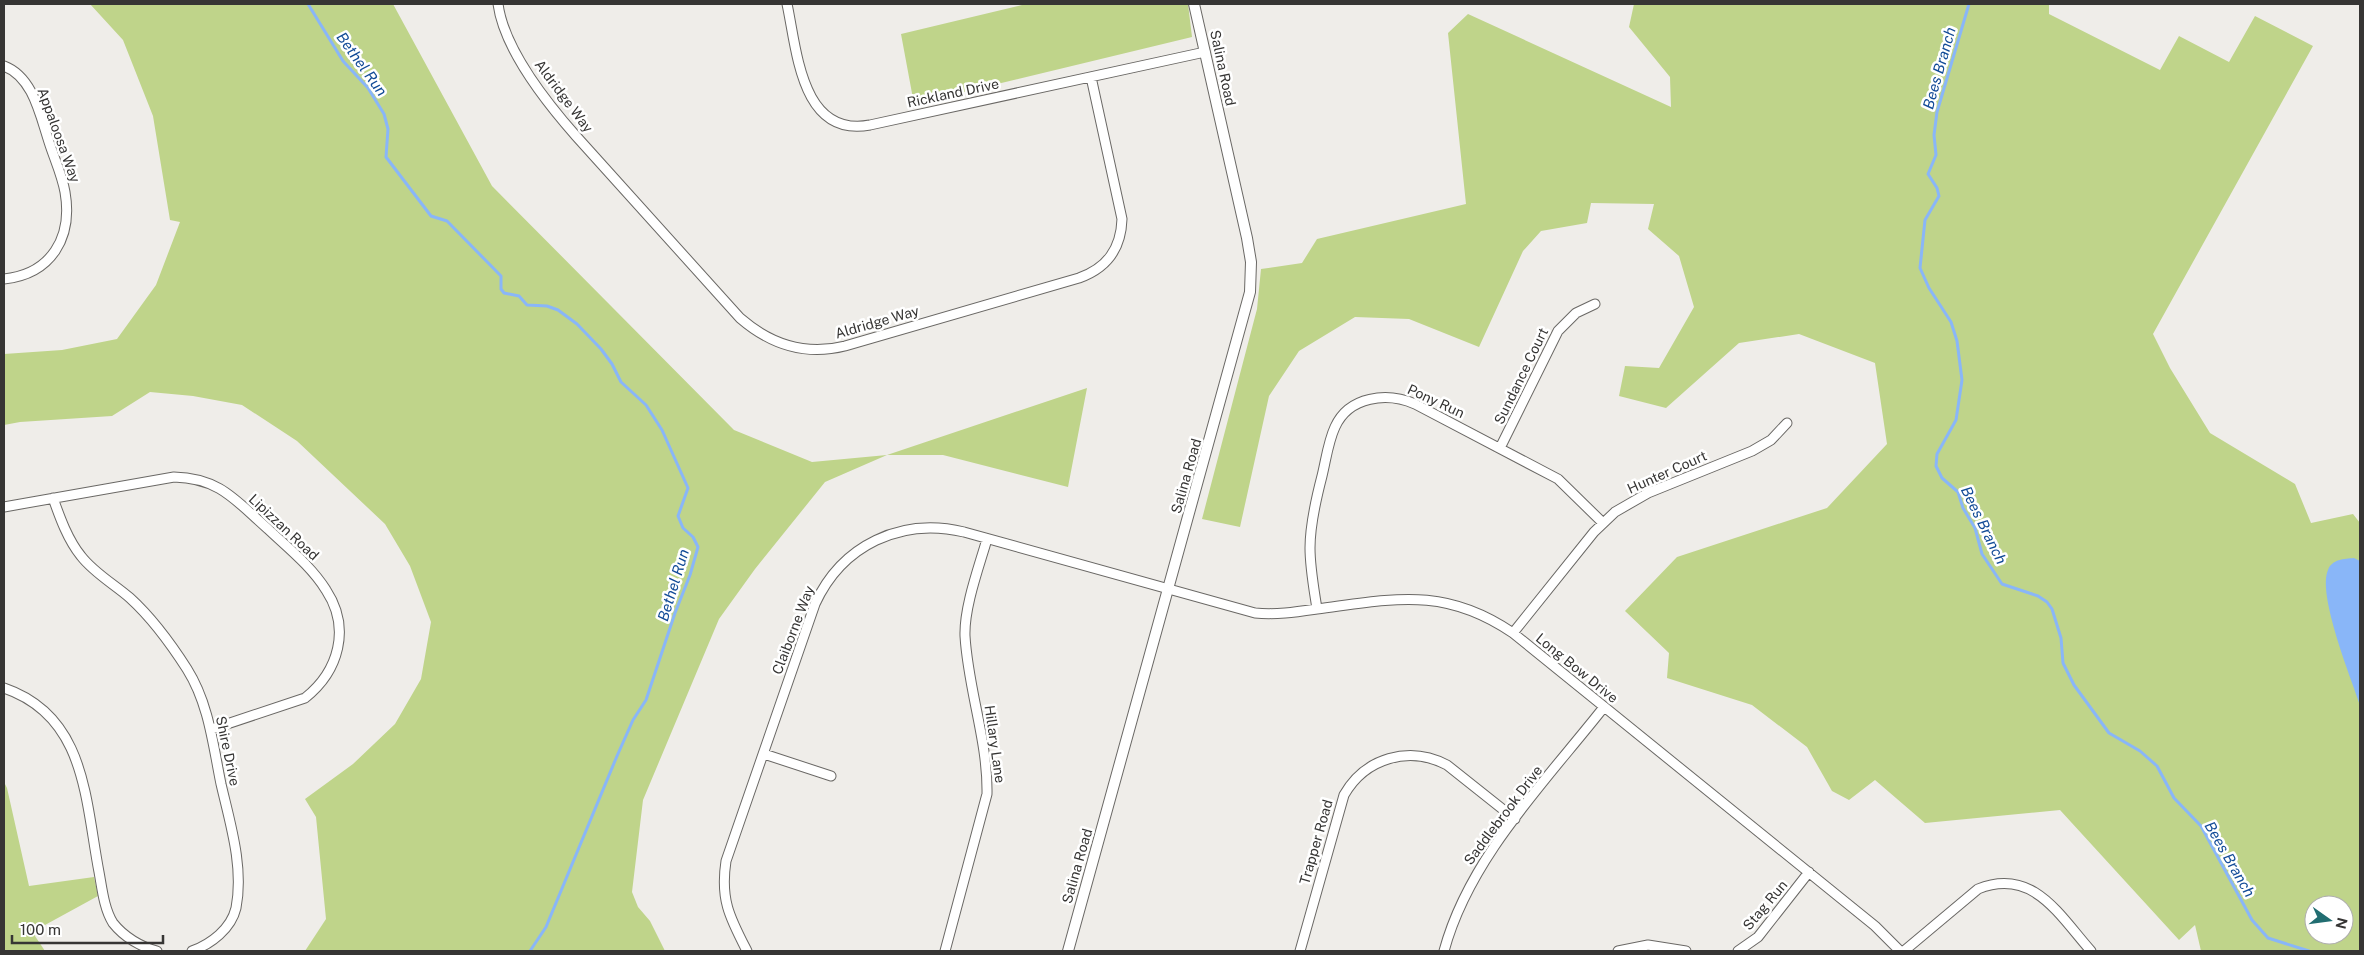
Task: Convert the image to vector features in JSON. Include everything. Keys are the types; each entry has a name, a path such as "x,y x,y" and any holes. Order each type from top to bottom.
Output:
{"street":[{"name":"Aldridge Way","path":"498,4 504,27 520,60 551,106 576,136 740,318 770,340 806,350 826,350 845,346 1079,278 1104,266 1119,242 1122,219 1091,77"},
{"name":"Rickland Drive","path":"787,4 804,81 810,98 828,117 845,125 870,125 1205,52"},
{"name":"Salina Road","path":"1068,951 1248,306 1251,278 1247,238 1194,4"},
{"name":"Appaloosa Way","path":"4,66 24,81 34,98 65,191 67,214 60,244 51,258 37,269 19,277 4,279"},
{"name":"Sundance Court","path":"1500,448 1558,331 1576,313 1595,304"},
{"name":"Pony Run","path":"1317,609 1310,550 1311,527 1333,433 1340,419 1364,401 1394,397 1415,404 1558,479 1603,523"},
{"name":"Hunter Court","path":"1512,633 1603,523 1615,512 1648,493 1752,451 1771,440 1787,423"},
{"name":"Lipizzan Road","path":"4,507 174,477 202,479 220,488 291,550 327,590 340,626 340,641 329,673 318,688 305,698 286,706 212,728"},
{"name":"Shire Drive","path":"53,498 66,531 81,556 132,599 172,647 188,672 212,728 214,752 236,854 238,889 236,910 226,928 210,944 192,951"},
{"name":"Claiborne Way","path":"747,951 725,903 724,876 731,846 815,604 830,576 851,555 876,538 914,528 951,528 1168,589"},
{"name":"Hillary Lane","path":"945,951 987,794 986,769 965,634 969,607 987,539"},
{"name":"Long Bow Drive","path":"1168,589 1255,613 1285,613 1399,599 1428,599 1468,608 1512,633 1875,926 1900,951"},
{"path":"4,688 35,702 62,730 80,773 104,897 112,921 126,937 157,951"},
{"name":"Saddlebrook Drive","path":"1444,951 1454,919 1470,883 1483,861 1604,707"},
{"path":"764,754 831,776"},
{"name":"Trapper Road","path":"1300,951 1340,805 1354,781 1374,764 1388,758 1405,755 1435,759 1447,765 1515,819"},
{"name":"Stag Run","path":"1738,951 1758,936 1809,872"},
{"path":"1904,951 1978,889 1989,884 2007,882 2027,887 2045,900 2091,951"},
{"path":"1618,951 1648,945 1686,951"}],"green space":[{"path":"90,4 393,4 492,186 734,430 812,462 887,455 825,482 755,569 719,619 643,800 632,892 638,907 650,921 665,951 305,951 326,919 316,817 305,799 353,764 395,724 421,679 431,622 410,566 385,524 297,441 242,405 193,396 150,392 112,416 20,422 4,425 4,354 62,350 117,339 156,285 180,222 170,220 153,116 123,40"},
{"path":"1026,4 1188,4 1192,37 914,104 901,34"},
{"path":"1634,4 2049,4 2049,14 2160,70 2179,36 2229,62 2255,16 2313,46 2153,334 2170,368 2210,433 2295,484 2311,523 2353,514 2360,523 2360,951 2201,951 2195,925 2179,940 2060,810 1925,823 1875,780 1849,800 1832,791 1807,747 1752,705 1667,678 1669,653 1625,611 1677,557 1827,508 1887,444 1875,363 1799,334 1739,343 1666,408 1619,396 1625,366 1659,368 1694,307 1679,256 1648,229 1654,204 1591,203 1587,223 1541,231 1523,251 1479,347 1409,319 1355,317 1299,351 1269,396 1240,527 1202,519 1257,309 1261,269 1302,263 1317,239 1466,204 1448,33 1468,14 1671,107 1670,77 1629,27"},
{"path":"1087,388 1068,487 943,455 887,455"},
{"path":"4,782 7,788 29,886 94,877 98,896 45,925 34,927 35,936 45,951 4,951"}],"water":[{"path":"2354,558 2360,561 2360,705 2336,636 2327,597 2326,582 2328,570 2332,564 2339,560"}],"waterway":[{"name":"Bethel Run","path":"308,4 343,61 368,88 384,114 388,129 386,157 431,216 447,221 501,276 501,289 504,293 519,296 527,305 547,306 558,310 577,324 601,349 612,364 621,382 646,405 662,430 688,488 678,516 683,528 693,537 698,547 690,575 675,613 646,700 633,720 617,756 546,927 530,951"},
{"name":"Bees Branch","path":"1969,4 1937,112 1934,135 1936,155 1928,174 1937,188 1939,196 1925,220 1920,268 1929,288 1951,322 1957,341 1962,380 1956,420 1937,454 1936,466 1942,478 1958,492 1963,508 1975,528 1982,554 2002,584 2038,596 2047,602 2052,609 2061,638 2063,663 2074,685 2109,733 2140,751 2157,766 2174,798 2201,826 2252,920 2268,938 2309,951"}]}
